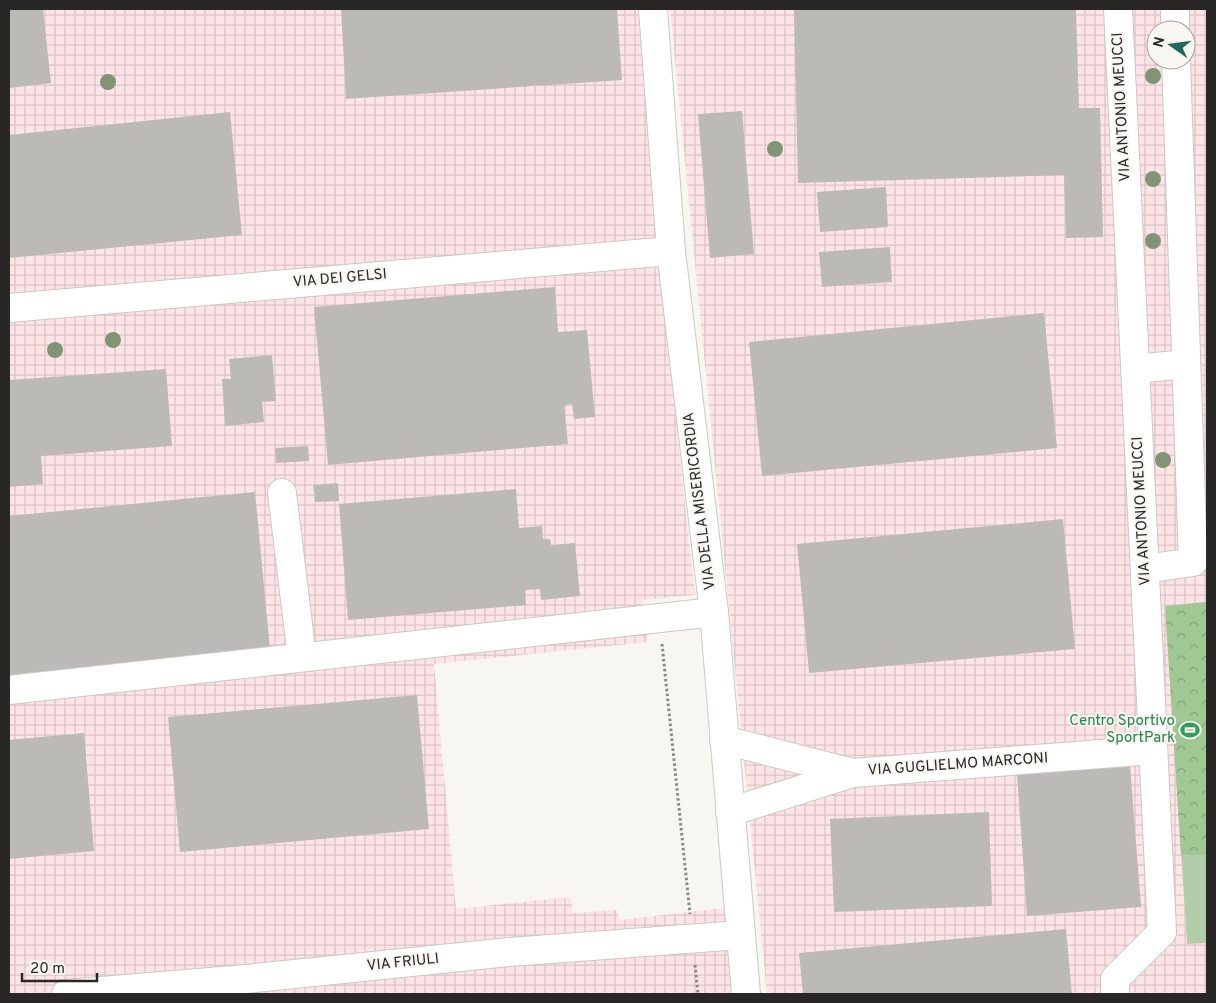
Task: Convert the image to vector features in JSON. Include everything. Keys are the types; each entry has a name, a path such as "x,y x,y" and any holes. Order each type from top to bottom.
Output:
{"street":[{"name":"VIA DELLA MISERICORDIA","path":"653,9 670,251 714,612 746,994"},
{"name":"VIA ANTONIO MEUCCI","path":"1115,994 1115,978 1162,932 1118,9"},
{"path":"1144,570 1193,562 1176,70"},
{"name":"VIA DEI GELSI","path":"9,308 670,251"},
{"path":"1135,369 1186,364"},
{"path":"282,494 302,657"},
{"path":"9,690 714,612"},
{"name":"VIA GUGLIELMO MARCONI","path":"724,740 853,773"},
{"name":"VIA GUGLIELMO MARCONI","path":"730,812 853,773 1153,750"},
{"name":"VIA FRIULI","path":"66,994 246,979 510,952 740,935"}],"path":[{"path":"659,618 698,994"}],"shaded area":[{"path":"9,9 638,9 664,313 695,595 643,600 648,642 434,664 456,909 571,897 573,913 617,910 620,920 730,907 738,994 9,994"},
{"path":"670,9 1207,9 1207,602 1165,606 1187,943 1207,943 1207,994 767,994"}],"green space":[{"name":"Centro Sportivo SportPark","path":"1207,602 1207,943 1187,944 1165,606"},
{"name":"Centro Sportivo SportPark","path":"1207,602 1207,855 1181,855 1165,606"}],"building":[{"path":"9,9 43,9 51,83 9,88"},
{"path":"341,9 617,9 622,80 346,99"},
{"path":"794,9 1076,9 1079,108 1100,108 1103,237 1066,238 1064,175 798,183"},
{"path":"742,111 754,254 710,258 698,114"},
{"path":"230,112 242,235 9,258 9,135"},
{"path":"886,187 888,227 820,232 817,192"},
{"path":"890,247 892,282 822,287 819,252"},
{"path":"555,287 558,332 587,330 595,417 574,419 572,404 564,405 568,444 328,465 314,307"},
{"path":"1044,313 1057,448 762,476 749,342"},
{"path":"272,355 276,401 262,402 264,422 225,426 222,379 231,379 229,359"},
{"path":"166,369 172,446 41,456 43,484 9,487 9,380"},
{"path":"308,446 309,461 276,463 275,448"},
{"path":"338,483 339,501 315,502 313,485"},
{"path":"516,489 519,528 542,526 543,539 550,539 551,545 575,543 580,596 541,600 540,589 525,590 526,605 348,620 339,504"},
{"path":"255,492 270,649 9,675 9,516"},
{"path":"1063,519 1075,649 809,673 797,544"},
{"path":"417,695 429,829 180,852 168,717"},
{"path":"84,733 94,851 9,859 9,740"},
{"path":"1130,765 1141,907 1027,916 1017,774"},
{"path":"989,812 992,906 834,912 830,819"},
{"path":"1066,929 1072,994 803,994 799,953"}],"place":[{"name":"Centro Sportivo SportPark","path":"1190,730"}]}
